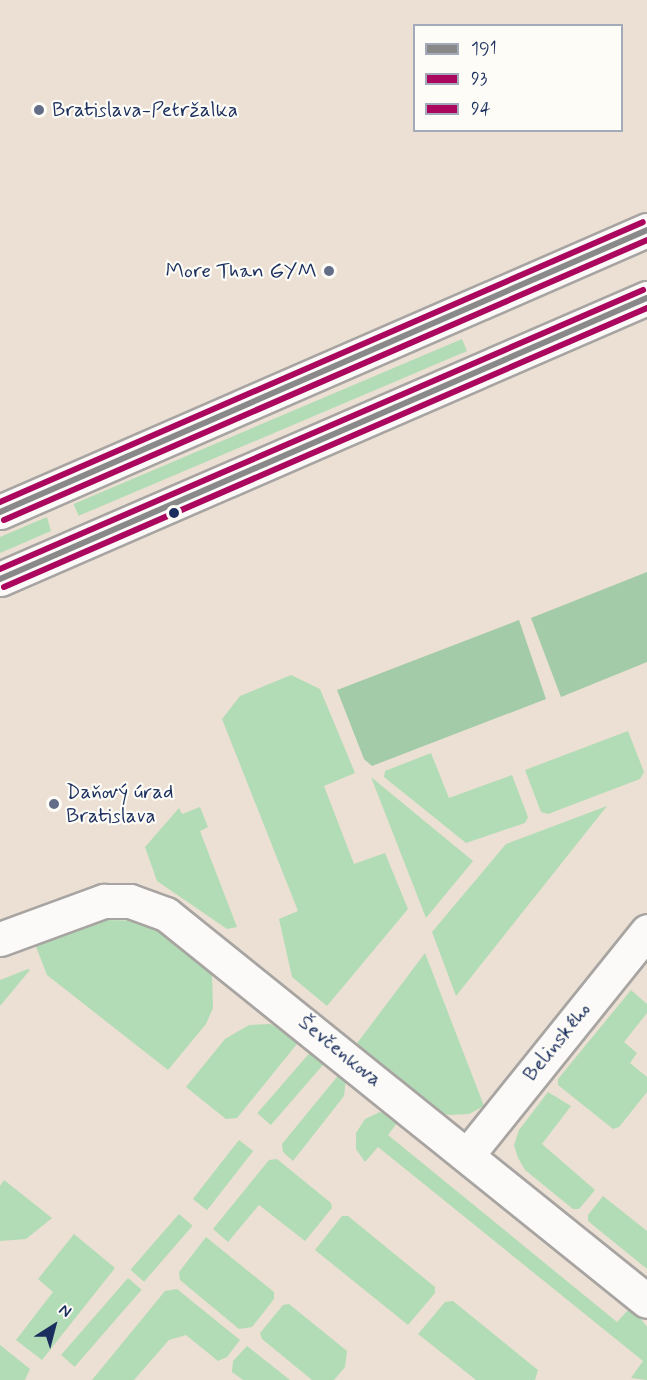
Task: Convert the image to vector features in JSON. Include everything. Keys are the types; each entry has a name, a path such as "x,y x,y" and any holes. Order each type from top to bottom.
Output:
{"main road":[{"path":"0,512 647,230"},
{"path":"0,579 647,298"},
{"name":"Ševčenkova","path":"0,939 104,902 152,907 208,945 647,1301"},
{"name":"Belinského","path":"468,1154 647,931"}],"green space":[{"path":"462,339 467,351 79,516 74,504"},
{"path":"47,517 51,531 0,553 0,537"},
{"path":"647,572 647,662 561,697 531,618"},
{"path":"519,620 546,699 372,766 364,759 337,690"},
{"path":"291,675 320,689 355,773 324,786 354,864 385,853 408,909 327,1006 292,977 279,919 298,911 222,719 240,696"},
{"path":"628,731 644,772 640,779 548,814 541,812 525,770"},
{"path":"431,753 449,798 512,775 528,817 525,823 466,843 384,777 385,771"},
{"path":"371,777 473,861 426,918"},
{"path":"607,806 456,996 432,932 506,844"},
{"path":"200,807 208,827 200,831 237,927 227,929 157,881 145,847 179,808 182,814"},
{"path":"104,920 145,921 203,960 212,974 213,1008 206,1024 168,1070 47,975 35,944"},
{"path":"425,953 484,1106 469,1114 449,1115 429,1109 355,1046"},
{"path":"30,970 0,1006 0,980"},
{"path":"631,990 647,1004 647,1013 624,1042 637,1053 630,1063 647,1077 647,1092 619,1127 613,1129 558,1085 558,1079"},
{"path":"270,1024 301,1039 237,1118 226,1119 186,1087 225,1039 249,1025"},
{"path":"313,1049 327,1061 271,1125 257,1113"},
{"path":"341,1072 346,1078 344,1096 293,1161 283,1152 282,1144"},
{"path":"548,1092 571,1106 542,1144 595,1190 579,1209 573,1209 525,1170 514,1145 519,1130"},
{"path":"380,1112 400,1119 388,1135 617,1322 630,1308 639,1316 647,1327 647,1380 631,1378 643,1361 378,1147 365,1162 356,1149 356,1133 365,1119"},
{"path":"239,1140 253,1151 207,1210 193,1199"},
{"path":"277,1159 331,1203 332,1208 305,1241 259,1205 228,1242 213,1229 269,1160"},
{"path":"4,1180 52,1218 26,1239 0,1241 0,1186"},
{"path":"603,1196 647,1231 647,1269 588,1221 588,1215"},
{"path":"179,1214 193,1226 144,1282 130,1270"},
{"path":"342,1216 348,1216 435,1287 435,1293 408,1325 315,1250"},
{"path":"74,1234 115,1268 42,1360 16,1340 53,1292 38,1279"},
{"path":"206,1237 274,1292 274,1299 252,1327 239,1329 180,1280 179,1272"},
{"path":"128,1278 142,1290 75,1367 61,1355"},
{"path":"177,1289 240,1340 227,1357 218,1361 186,1335 169,1340 134,1380 92,1380 165,1291"},
{"path":"453,1301 538,1370 535,1380 476,1380 418,1334 445,1302"},
{"path":"289,1304 347,1351 345,1367 334,1380 312,1380 262,1339 260,1333 283,1305"},
{"path":"0,1345 30,1369 25,1380 0,1380"},
{"path":"247,1346 290,1380 243,1380 232,1372 233,1361"}],"transit line":[{"name":"94","path":"0,502 643,222"},
{"name":"191","path":"0,512 647,230"},
{"name":"93","path":"4,520 647,240"},
{"name":"94","path":"0,569 643,290"},
{"name":"191","path":"0,579 647,298"},
{"name":"93","path":"4,587 647,308"}],"place":[{"name":"Bratislava-Petržalka","path":"39,110"},
{"name":"More Than GYM","path":"329,271"},
{"name":"Daňový úrad Bratislava","path":"54,804"}]}
